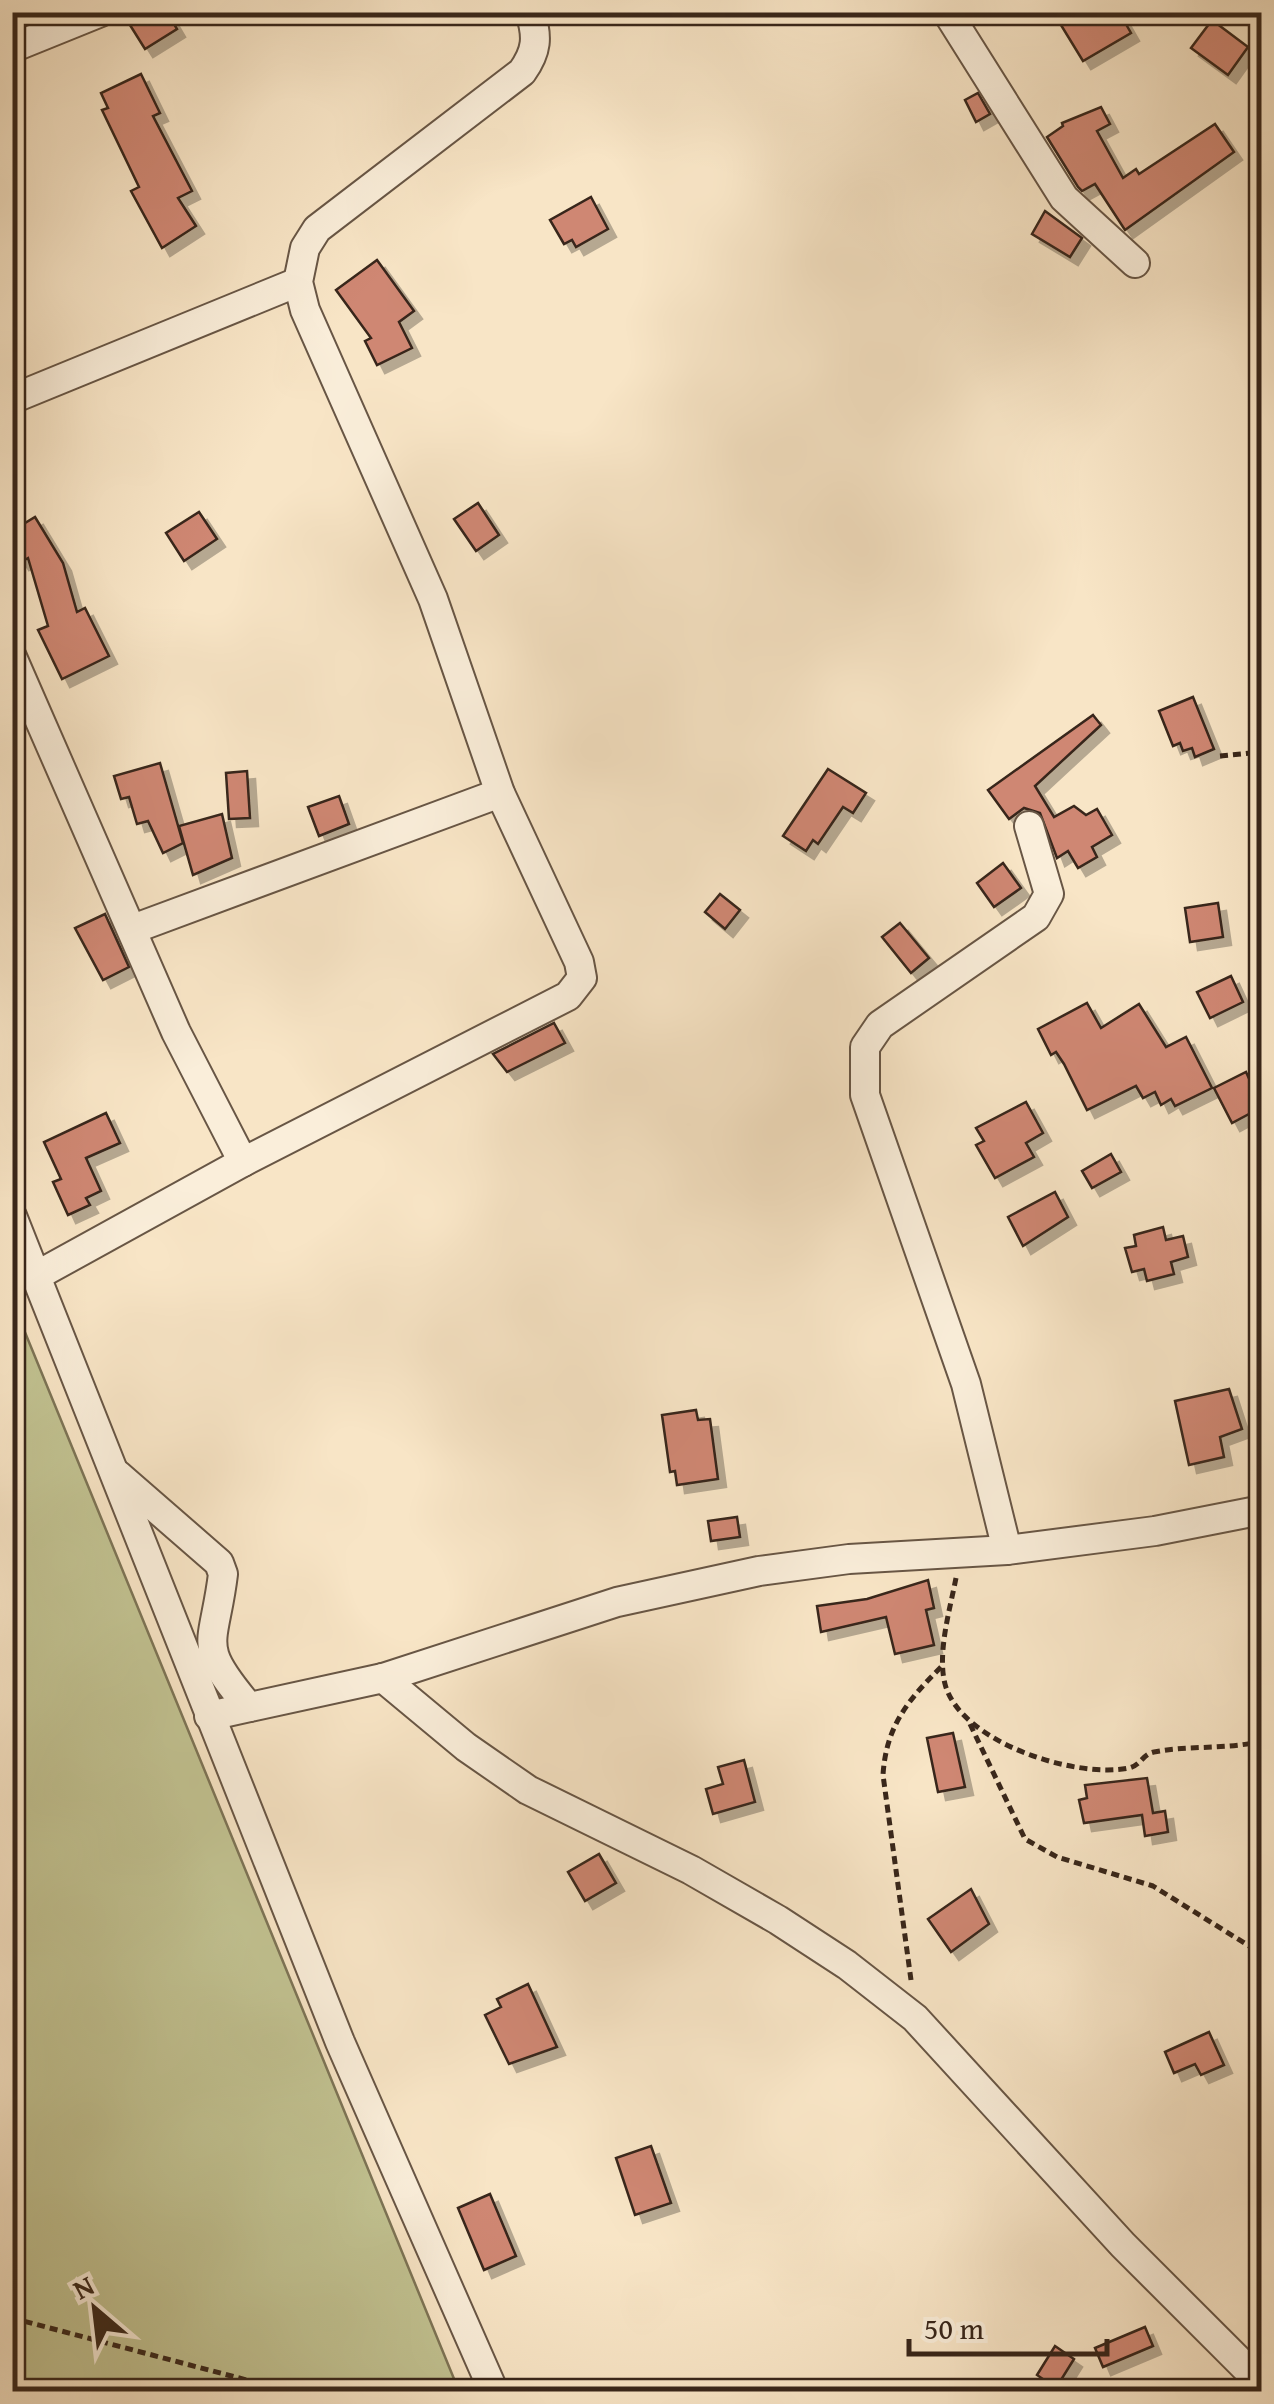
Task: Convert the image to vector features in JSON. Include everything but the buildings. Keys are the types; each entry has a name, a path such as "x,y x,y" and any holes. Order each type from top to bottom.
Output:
{"street":[{"path":"12,48 102,12"},
{"path":"36,1276 243,1162 568,996 582,978 580,962 500,793 433,599 318,344 298,282 304,248 317,229 522,72 535,54 536,31 530,12"},
{"path":"946,12 1064,198 1135,263"},
{"path":"12,399 298,282"},
{"path":"12,657 176,1032 243,1162"},
{"path":"132,929 500,793"},
{"path":"1007,1550 966,1384 866,1095 865,1047 880,1025 1036,916 1049,894 1029,826"},
{"path":"12,1216 340,2042 494,2392"},
{"path":"117,1474 219,1563 223,1574 210,1650 225,1679 249,1707"},
{"path":"209,1716 383,1678 678,1587 849,1559 960,1555 1155,1531 1262,1510"},
{"path":"383,1678 466,1748 528,1790 690,1870 778,1920 847,1964 915,2018 1110,2231 1262,2384"}],"path":[{"path":"1220,756 1262,752"},
{"path":"960,1555 942,1666 953,1706 968,1721 1024,1752 1062,1764 1108,1769 1132,1768 1156,1751 1262,1741"},
{"path":"915,2018 882,1776 885,1742 897,1716 942,1666"},
{"path":"968,1721 1025,1839 1057,1857 1153,1886 1262,1954"},
{"path":"12,2318 292,2392"}],"green space":[{"path":"13,1303 459,2391 13,2391"}]}
